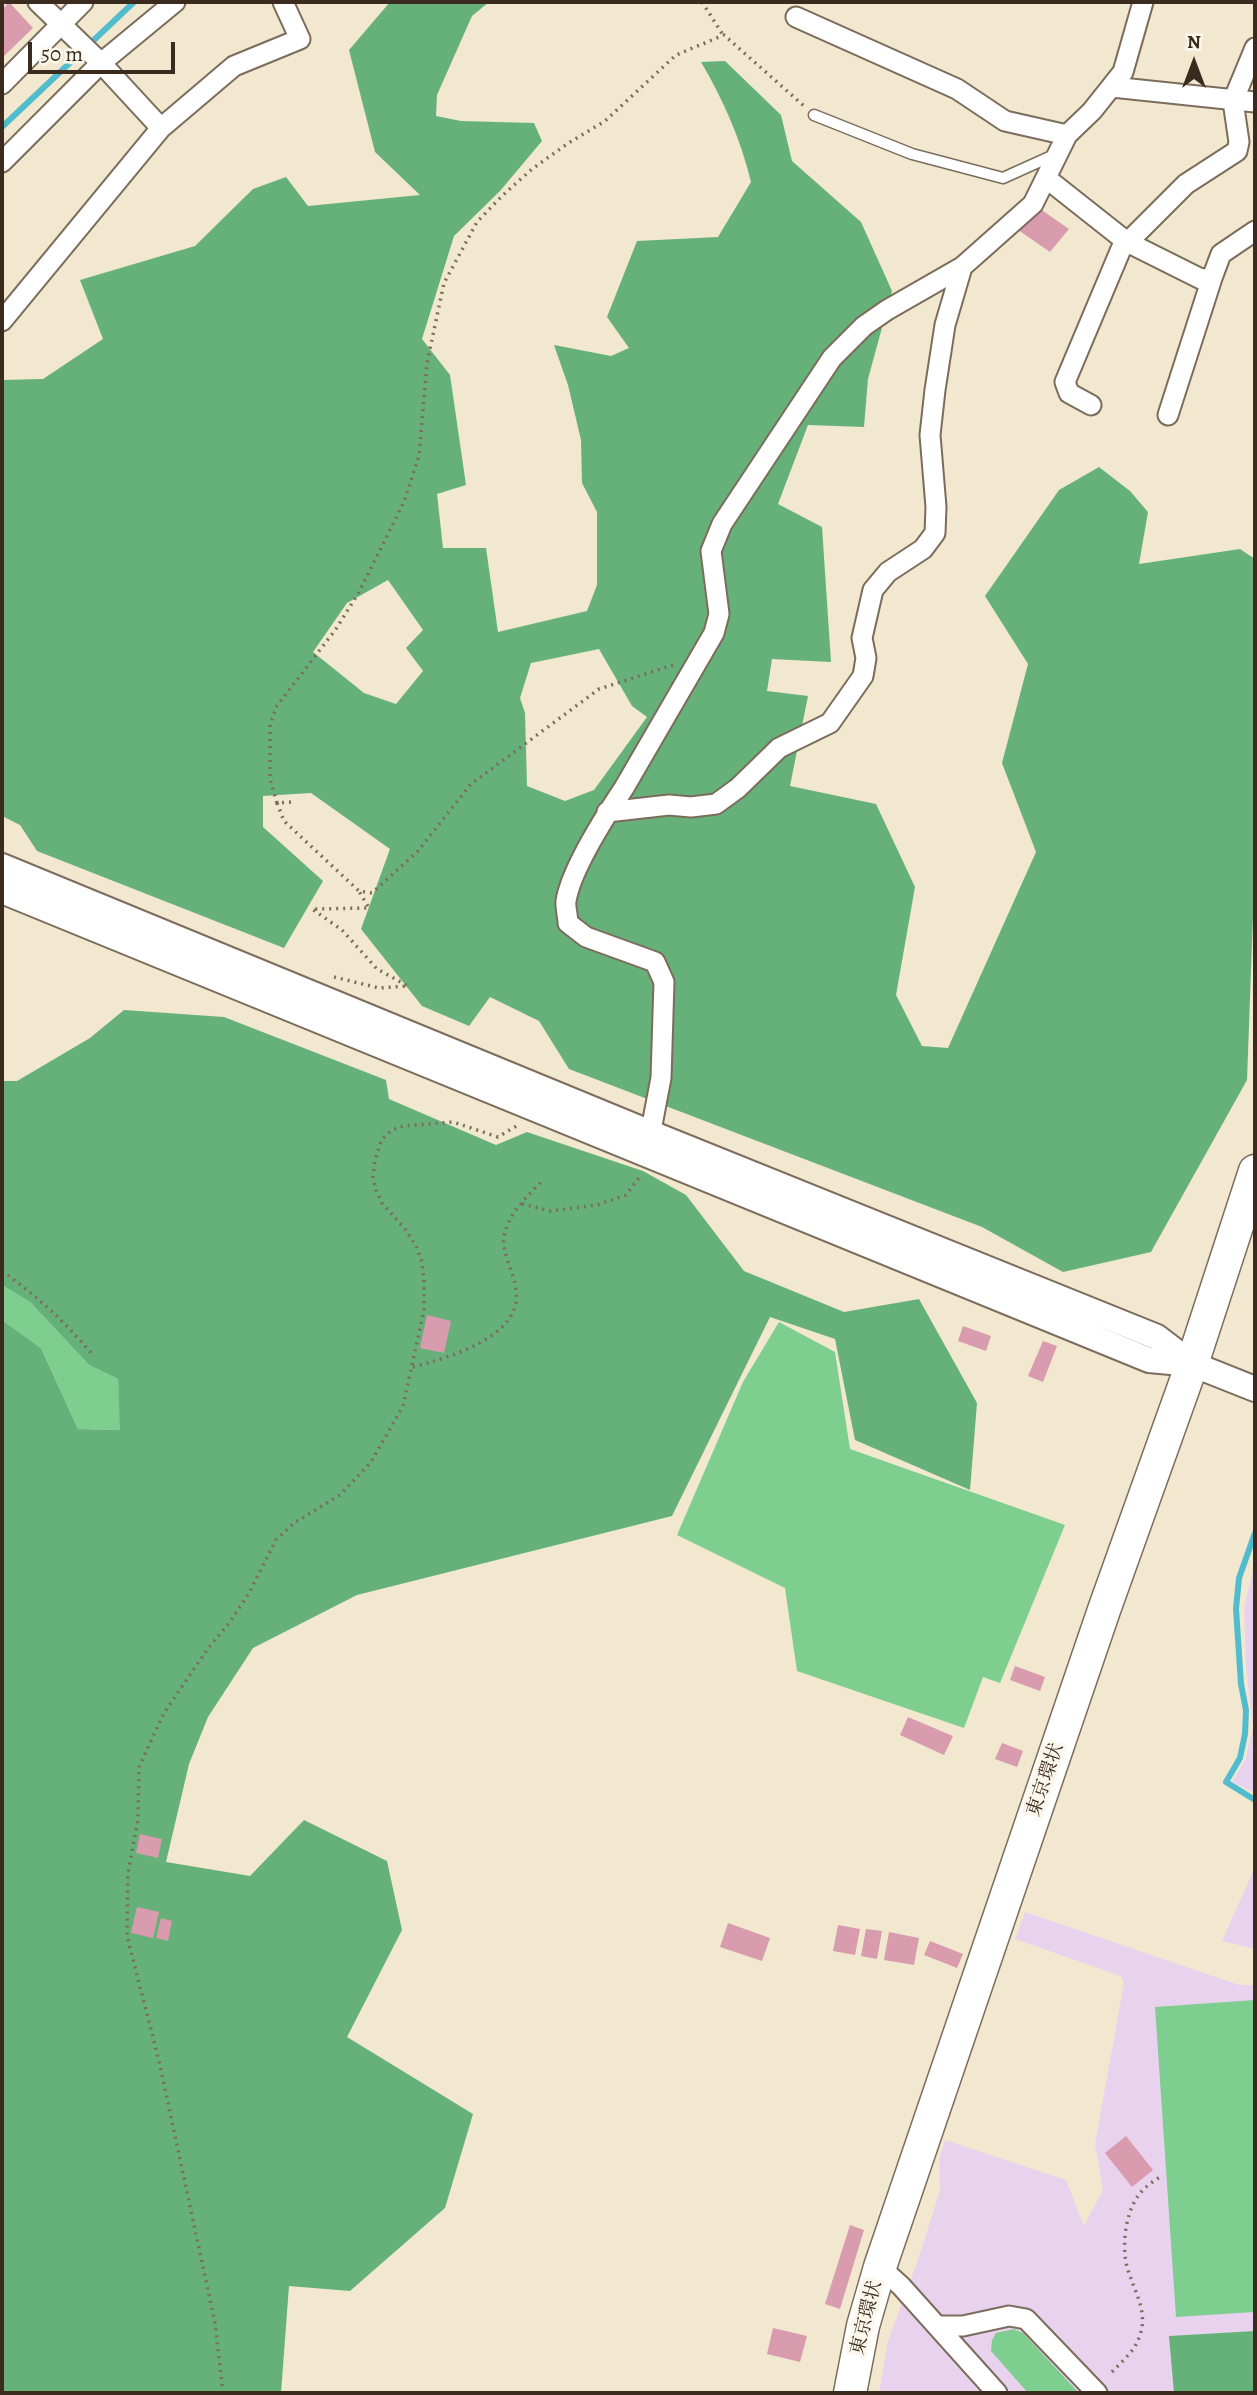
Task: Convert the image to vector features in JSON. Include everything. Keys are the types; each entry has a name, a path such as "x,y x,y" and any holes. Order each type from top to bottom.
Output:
{"highway":[{"name":"東京環状","path":"850,2393 863,2326 880,2267 1104,1610 1192,1364 1255,1171"}],"street":[{"path":"38,2 98,60 161,128"},
{"path":"2,84 64,28 83,2"},
{"path":"2,162 98,60 175,2"},
{"path":"2,321 161,128 234,66 300,39 283,2"},
{"path":"649,1144 662,1078 664,982 655,962 586,937 568,923 566,901 579,865 607,812 714,634 719,614 712,551 722,524 832,358 864,326 962,267 1033,204 1067,135 1092,111 1123,72 1143,2"},
{"path":"796,17 957,89 1005,121 1067,135"},
{"path":"1091,405 1069,393 1065,382 1121,248 1186,184 1237,151 1239,142 1233,101 1255,48"},
{"path":"1112,87 1255,102"},
{"path":"1046,178 1127,242 1201,279 1212,278"},
{"path":"1168,415 1221,254 1255,231"},
{"path":"607,812 669,805 691,807 716,804 738,788 779,748 830,723 863,676 866,658 862,638 873,590 888,572 923,549 935,533 936,507 930,435 932,413 945,325 962,267"},
{"path":"6,886 649,1144 1157,1337 1192,1364 1255,1389"},
{"path":"880,2267 997,2393"},
{"path":"937,2326 963,2326 1009,2316 1026,2319 1097,2393"}],"lane":[{"path":"814,115 912,154 1003,178 1058,153"}],"path":[{"path":"702,2 724,35 814,115"},
{"path":"328,976 379,988 408,986 377,969 342,930 312,909 369,908 359,891 284,821 270,779 270,726 276,707 336,629 359,592 404,502 419,456 427,363 444,284 477,222 532,169 605,121 676,55 724,35"},
{"path":"359,891 372,893 418,850 471,784 599,689 670,665 697,665"},
{"path":"277,803 290,802"},
{"path":"223,2393 215,2323 151,2025 127,1936 128,1873 138,1819 139,1767 164,1713 249,1593 276,1540 294,1523 340,1495 371,1462 403,1406 424,1310 422,1262 416,1246 382,1203 376,1190 373,1177 375,1160 382,1139 392,1130 404,1126 453,1122 498,1137 523,1122"},
{"path":"413,1367 473,1347 499,1328 515,1311 517,1291 503,1239 511,1217 544,1179"},
{"path":"522,1204 551,1211 597,1205 626,1195"},
{"path":"2,1270 61,1318 92,1354"},
{"path":"1112,2372 1134,2349 1142,2326 1141,2305 1125,2258 1125,2240 1133,2204 1139,2194 1163,2175"}],"shaded area":[{"path":"1255,1562 1255,1793 1232,1782 1246,1758 1253,1727 1246,1666 1244,1607"},
{"path":"1255,1867 1255,1949 1222,1941"},
{"path":"1025,1912 1239,1985 1255,1985 1255,2393 879,2393 888,2341 940,2190 939,2159 945,2140 1066,2180 1084,2226 1103,2190 1095,2144 1124,1983 1121,1976 1015,1939"}],"green space":[{"path":"390,2 489,2 472,16 437,95 436,116 461,121 534,123 542,141 500,191 454,236 422,339 450,375 466,485 437,494 443,548 486,548 498,632 587,611 597,585 597,512 582,483 581,440 568,385 554,345 611,356 629,348 607,317 637,241 718,237 751,182 730,120 701,62 725,61 781,115 792,161 861,222 892,291 868,379 864,427 808,425 778,504 822,527 831,662 772,659 767,691 808,696 790,786 876,804 915,887 896,995 922,1046 948,1048 1036,852 1002,763 1028,664 985,596 1059,490 1099,467 1130,491 1148,512 1139,564 1240,549 1255,559 1255,914 1247,1080 1151,1252 1063,1272 982,1227 569,1069 539,1021 490,997 469,1026 422,1006 361,929 390,849 311,793 263,796 263,827 323,881 284,948 37,851 20,825 2,816 2,380 43,379 103,339 80,280 195,246 253,189 286,177 308,206 420,195 375,152 349,50","holes":["388,580 423,630 406,648 423,671 396,704 364,693 313,652 347,603","599,649 632,706 647,717 594,790 565,801 527,786 525,713 520,698 531,663"]},
{"path":"124,1010 224,1017 386,1080 389,1099 496,1145 527,1132 643,1171 686,1195 744,1271 844,1312 919,1299 977,1403 970,1490 855,1440 835,1339 770,1317 672,1516 357,1595 253,1648 208,1717 189,1764 166,1862 250,1876 304,1820 387,1861 402,1930 347,2037 473,2114 445,2208 350,2291 289,2286 281,2393 2,2393 2,1320 41,1348 78,1429 120,1430 118,1379 89,1365 30,1302 2,1285 2,1081 17,1081 90,1038"},
{"path":"2,1285 30,1302 89,1365 118,1379 121,1430 78,1429 41,1348 2,1320"},
{"path":"779,1322 835,1352 850,1449 1065,1525 1000,1683 983,1677 964,1728 797,1671 785,1588 677,1535 743,1382"},
{"path":"1255,2000 1255,2312 1176,2317 1155,2007"},
{"path":"1014,2329 1023,2333 1079,2393 1028,2393 991,2351 996,2333"},
{"path":"1255,2331 1255,2393 1174,2393 1169,2336"}],"building":[{"path":"9,2 33,28 2,58 2,10"},
{"path":"1033,204 1069,229 1050,252 1011,225"},
{"path":"427,1315 451,1321 444,1353 420,1348"},
{"path":"963,1326 991,1336 986,1351 958,1341"},
{"path":"1043,1341 1057,1346 1043,1382 1028,1376"},
{"path":"1015,1666 1045,1677 1040,1691 1010,1680"},
{"path":"908,1717 953,1736 944,1755 900,1735"},
{"path":"1002,1743 1023,1751 1017,1767 995,1759"},
{"path":"140,1834 162,1839 158,1858 136,1853"},
{"path":"137,1907 159,1912 153,1938 131,1933"},
{"path":"161,1918 172,1921 168,1941 156,1938"},
{"path":"728,1923 770,1938 762,1961 720,1947"},
{"path":"838,1925 860,1929 855,1955 833,1951"},
{"path":"866,1929 882,1931 877,1959 861,1956"},
{"path":"889,1932 919,1938 914,1965 884,1960"},
{"path":"930,1941 963,1954 957,1968 924,1955"},
{"path":"1126,2136 1153,2170 1132,2187 1105,2153"},
{"path":"850,2225 864,2230 840,2309 825,2304"},
{"path":"773,2328 807,2336 800,2362 767,2354"}],"waterway":[{"path":"2,127 134,2"},
{"path":"1255,1533 1239,1578 1236,1609 1241,1684 1246,1710 1245,1734 1240,1758 1226,1782 1255,1800"}]}
